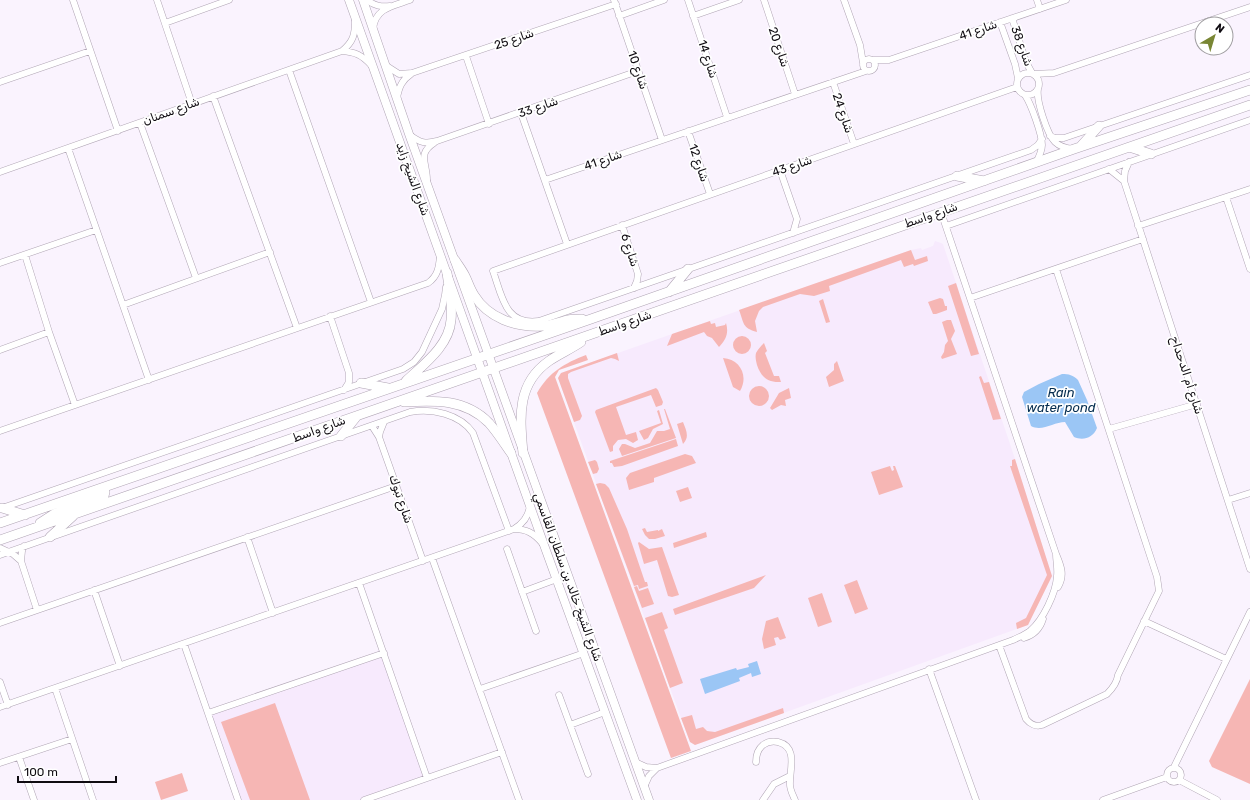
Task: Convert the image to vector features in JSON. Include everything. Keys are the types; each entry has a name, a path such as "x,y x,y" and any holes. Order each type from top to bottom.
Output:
{"main road":[{"name":"شارع الشيخ زايد","path":"349,0 477,358"},
{"name":"شارع الشيخ زايد","path":"363,0 384,64 489,354"},
{"name":"شارع واسط","path":"0,524 1076,149 1250,90"},
{"name":"شارع واسط","path":"0,540 1250,105"},
{"path":"1076,149 1099,126"},
{"path":"1129,147 1151,154"},
{"path":"957,176 986,181"},
{"path":"455,260 474,295 483,307 494,315 510,323 546,326 567,320 591,319"},
{"path":"669,292 688,269"},
{"path":"402,384 430,358 440,347 448,334 451,312 447,273"},
{"path":"523,453 521,410 524,394 529,383 536,373 548,362 584,341 590,335"},
{"name":"شارع الشيخ خالد بن سلطان القاسمي","path":"489,354 523,453 644,787 647,800"},
{"name":"شارع الشيخ خالد بن سلطان القاسمي","path":"477,358 637,800"},
{"path":"361,384 389,388"},
{"path":"393,403 438,401 460,404 473,410 489,423 512,453"},
{"path":"341,436 357,416"},
{"path":"36,527 50,515 104,496 105,492 100,489"},
{"path":"1,508 25,515"},
{"path":"50,537 76,514"},
{"path":"630,780 636,780 647,800"}],"street":[{"path":"73,0 118,131"},
{"path":"157,0 192,104"},
{"path":"165,23 229,0"},
{"path":"367,0 380,6 394,6"},
{"path":"373,32 376,16 382,11 410,0"},
{"path":"619,16 664,0"},
{"name":"شارع 14","path":"688,0 727,117"},
{"path":"694,16 739,0"},
{"name":"شارع 20","path":"764,0 795,94"},
{"path":"844,0 860,45 863,68 869,72 874,69 875,64 860,45"},
{"path":"1037,0 1040,9"},
{"name":"شارع 41","path":"874,69 889,60 1066,0"},
{"name":"شارع 10","path":"615,2 662,140"},
{"name":"شارع 25","path":"384,64 399,74 412,73 466,56 615,2"},
{"path":"1025,95 1032,94 1045,78 1054,73 1250,7"},
{"path":"342,51 349,46 354,38 355,16"},
{"name":"شارع 38","path":"1012,18 1026,62 1033,74"},
{"name":"شارع 38","path":"1000,22 1015,64 1018,78"},
{"path":"0,82 90,50"},
{"path":"342,51 359,54 373,67"},
{"name":"شارع سمنان","path":"0,172 342,51"},
{"path":"466,56 489,124"},
{"path":"850,76 857,71 866,59 871,59"},
{"name":"شارع 41","path":"871,59 889,60"},
{"path":"289,70 371,302"},
{"name":"شارع 33","path":"409,134 421,143 438,141 638,71"},
{"name":"شارع 41","path":"545,180 866,71"},
{"path":"397,99 401,84 405,78 412,73"},
{"path":"1036,164 1041,152 1042,138 1030,104 1025,95 1017,87 1016,82 1023,73 1054,73"},
{"path":"1033,74 1037,78 1038,102 1050,136 1059,145 1076,149"},
{"path":"1050,136 1061,139 1250,75"},
{"name":"شارع 24","path":"833,82 854,144"},
{"name":"شارع 43","path":"531,324 508,312 493,272 567,244 1017,87"},
{"path":"214,96 297,328"},
{"path":"521,113 567,244"},
{"path":"946,226 1250,120"},
{"path":"140,123 196,278"},
{"name":"شارع 12","path":"688,131 710,194"},
{"path":"531,324 1032,150 1038,145 1042,138"},
{"name":"شارع 33","path":"427,182 427,168 424,160 424,154 426,148 438,141"},
{"path":"68,148 149,380"},
{"path":"1124,181 1125,171 1129,162"},
{"path":"1109,169 1124,181"},
{"path":"780,170 797,219 793,234"},
{"name":"شارع أم الدحداح","path":"1124,181 1250,569"},
{"path":"1138,226 1250,189"},
{"path":"1226,197 1250,270"},
{"path":"644,787 649,776 657,768 1013,640 1030,631 1044,613 1053,594 1060,584 1062,575 1061,566 941,212"},
{"path":"797,219 809,228"},
{"name":"شارع 6","path":"622,225 638,274 634,288"},
{"path":"0,263 96,230"},
{"path":"970,298 1143,239"},
{"path":"123,305 270,252"},
{"path":"0,432 428,283 437,273 440,254"},
{"path":"25,255 75,405"},
{"path":"999,645 1026,719 1031,724 1039,726 1107,694 1113,687 1158,595 1159,586 1153,566 1056,269"},
{"path":"1,508 403,369 419,357 425,346 444,302 447,273"},
{"name":"شارع 6","path":"638,274 650,283"},
{"path":"330,316 349,373 348,382 344,390"},
{"path":"0,350 50,332"},
{"path":"349,373 361,384"},
{"path":"1109,429 1196,404"},
{"path":"0,555 410,412 426,410 442,413 456,419 466,425 473,433 511,530"},
{"path":"379,437 384,422"},
{"name":"شارع تبوك","path":"372,426 379,437 423,561"},
{"path":"0,623 396,486"},
{"path":"1228,500 1250,493"},
{"path":"0,707 511,530 524,522 530,505"},
{"path":"511,530 529,531 544,545"},
{"path":"247,537 273,613"},
{"path":"24,546 21,561 37,610"},
{"path":"0,548 9,552 21,561"},
{"path":"507,549 536,631"},
{"path":"432,558 519,800"},
{"path":"522,592 556,579"},
{"path":"359,583 427,778"},
{"path":"94,590 120,666"},
{"path":"1167,778 1169,770 1174,767 1250,612"},
{"path":"1144,621 1226,659"},
{"path":"184,644 238,800"},
{"path":"208,713 384,653"},
{"path":"480,689 584,653"},
{"path":"929,669 976,800"},
{"path":"0,682 8,705"},
{"path":"55,688 93,800"},
{"path":"560,696 588,774"},
{"path":"570,725 605,712"},
{"path":"0,764 72,738"},
{"path":"756,762 756,756 763,745 768,742 781,743 790,751 792,757 790,788 795,800"},
{"path":"364,800 502,752"},
{"path":"19,757 34,800"},
{"path":"635,762 646,767 657,768"},
{"path":"1174,767 1179,769 1181,774 1179,780"},
{"path":"763,800 774,784 790,776"},
{"path":"1167,778 1172,782 1179,780 1217,800"},
{"path":"1103,800 1167,778"}],"shaded area":[{"path":"935,241 943,244 1015,459 1052,576 1028,625 695,745 690,742 558,378 561,373 911,250 921,248 922,250 933,246"},
{"path":"911,250 915,260 927,256 928,261 914,266 913,264 904,267 901,260 829,286 830,291 814,296 800,294 763,307 759,311 755,321 757,332 746,327 743,322 739,310"},
{"path":"956,283 979,354 971,356 948,286"},
{"path":"940,298 943,299 945,306 947,306 947,310 933,314 928,302"},
{"path":"823,299 830,322 826,323 819,301"},
{"path":"951,320 955,331 951,339 957,354 942,359 941,357 944,352 945,345 948,341 942,322"},
{"path":"710,321 711,324 715,323 716,327 725,325 726,323 726,336 719,347 712,338 707,336 704,332 667,346 672,334"},
{"path":"738,336 746,336 751,341 749,352 746,354 738,354 733,349 733,341"},
{"path":"764,343 767,351 765,353 774,376 779,376 781,382 769,380 763,376 757,365 756,353"},
{"path":"617,353 619,361 611,358 568,374 568,378 582,416 580,420 574,422 558,378 561,373"},
{"path":"586,355 588,360 559,370 555,377 691,751 671,758 537,393 547,379 558,369 571,361"},
{"path":"723,358 734,361 741,369 744,380 740,391 733,387"},
{"path":"837,361 844,381 829,387 826,377 834,370 834,364"},
{"path":"981,376 984,383 989,382 1001,419 993,420 979,377"},
{"path":"755,386 763,386 769,392 769,400 763,406 755,406 749,400 749,392"},
{"path":"656,388 663,402 662,405 656,407 651,395 616,407 626,435 636,432 638,440 633,443 626,439 618,440 613,446 613,451 610,452 595,412 596,410"},
{"path":"789,388 791,398 785,400 786,406 781,405 772,410 770,408 779,393"},
{"path":"664,409 676,438 622,456 619,449 622,444 635,448 650,443 657,431 670,429"},
{"path":"659,410 663,424 653,429 648,438 644,440 639,431 661,423 657,411"},
{"path":"683,422 687,436 683,444 677,424"},
{"path":"676,439 678,446 622,466 614,467 612,463 610,463 610,461"},
{"path":"685,454 692,456 696,463 654,478 654,482 629,490 626,478 630,473"},
{"path":"1015,459 1052,576 1028,625 1017,629 1016,623 1026,618 1047,575 1010,466 1012,466 1012,460"},
{"path":"595,460 599,469 597,473 593,474 588,462"},
{"path":"890,466 892,471 894,470 893,466 895,466 903,487 879,495 871,472"},
{"path":"596,484 605,484 609,488 627,529 645,582 647,582 648,586 639,589 638,585 634,586"},
{"path":"688,487 692,498 680,502 676,491"},
{"path":"645,528 647,532 662,529 665,536 649,539 642,529"},
{"path":"706,532 707,537 674,548 673,543"},
{"path":"639,542 649,549 662,547 679,595 672,597 668,596 657,560 644,564"},
{"path":"766,575 754,588 675,615 673,609"},
{"path":"857,580 868,609 855,614 844,585"},
{"path":"637,586 639,591 648,588 654,604 642,608 634,587"},
{"path":"822,593 832,622 818,627 808,598"},
{"path":"662,612 668,628 664,630 683,683 670,688 645,618"},
{"path":"778,617 786,638 780,640 778,637 774,638 776,645 764,649 762,639 766,621"},
{"path":"384,653 427,778 364,800 238,800 208,713"},
{"path":"1250,679 1250,784 1212,767 1209,761"},
{"path":"275,703 310,800 250,800 221,722"},
{"path":"783,708 784,713 695,745 690,742 681,718 692,715 696,729 703,727 707,731 715,732"},
{"path":"182,773 188,791 161,800 155,782"}],"water":[{"name":"Rain water pond","path":"1062,374 1071,375 1078,380 1087,400 1097,428 1093,434 1087,438 1081,439 1074,437 1065,422 1039,428 1031,426 1022,397 1024,392"},
{"path":"757,661 761,674 752,677 751,673 739,678 740,681 705,694 700,679 736,668 737,670 749,667 748,664"}]}
